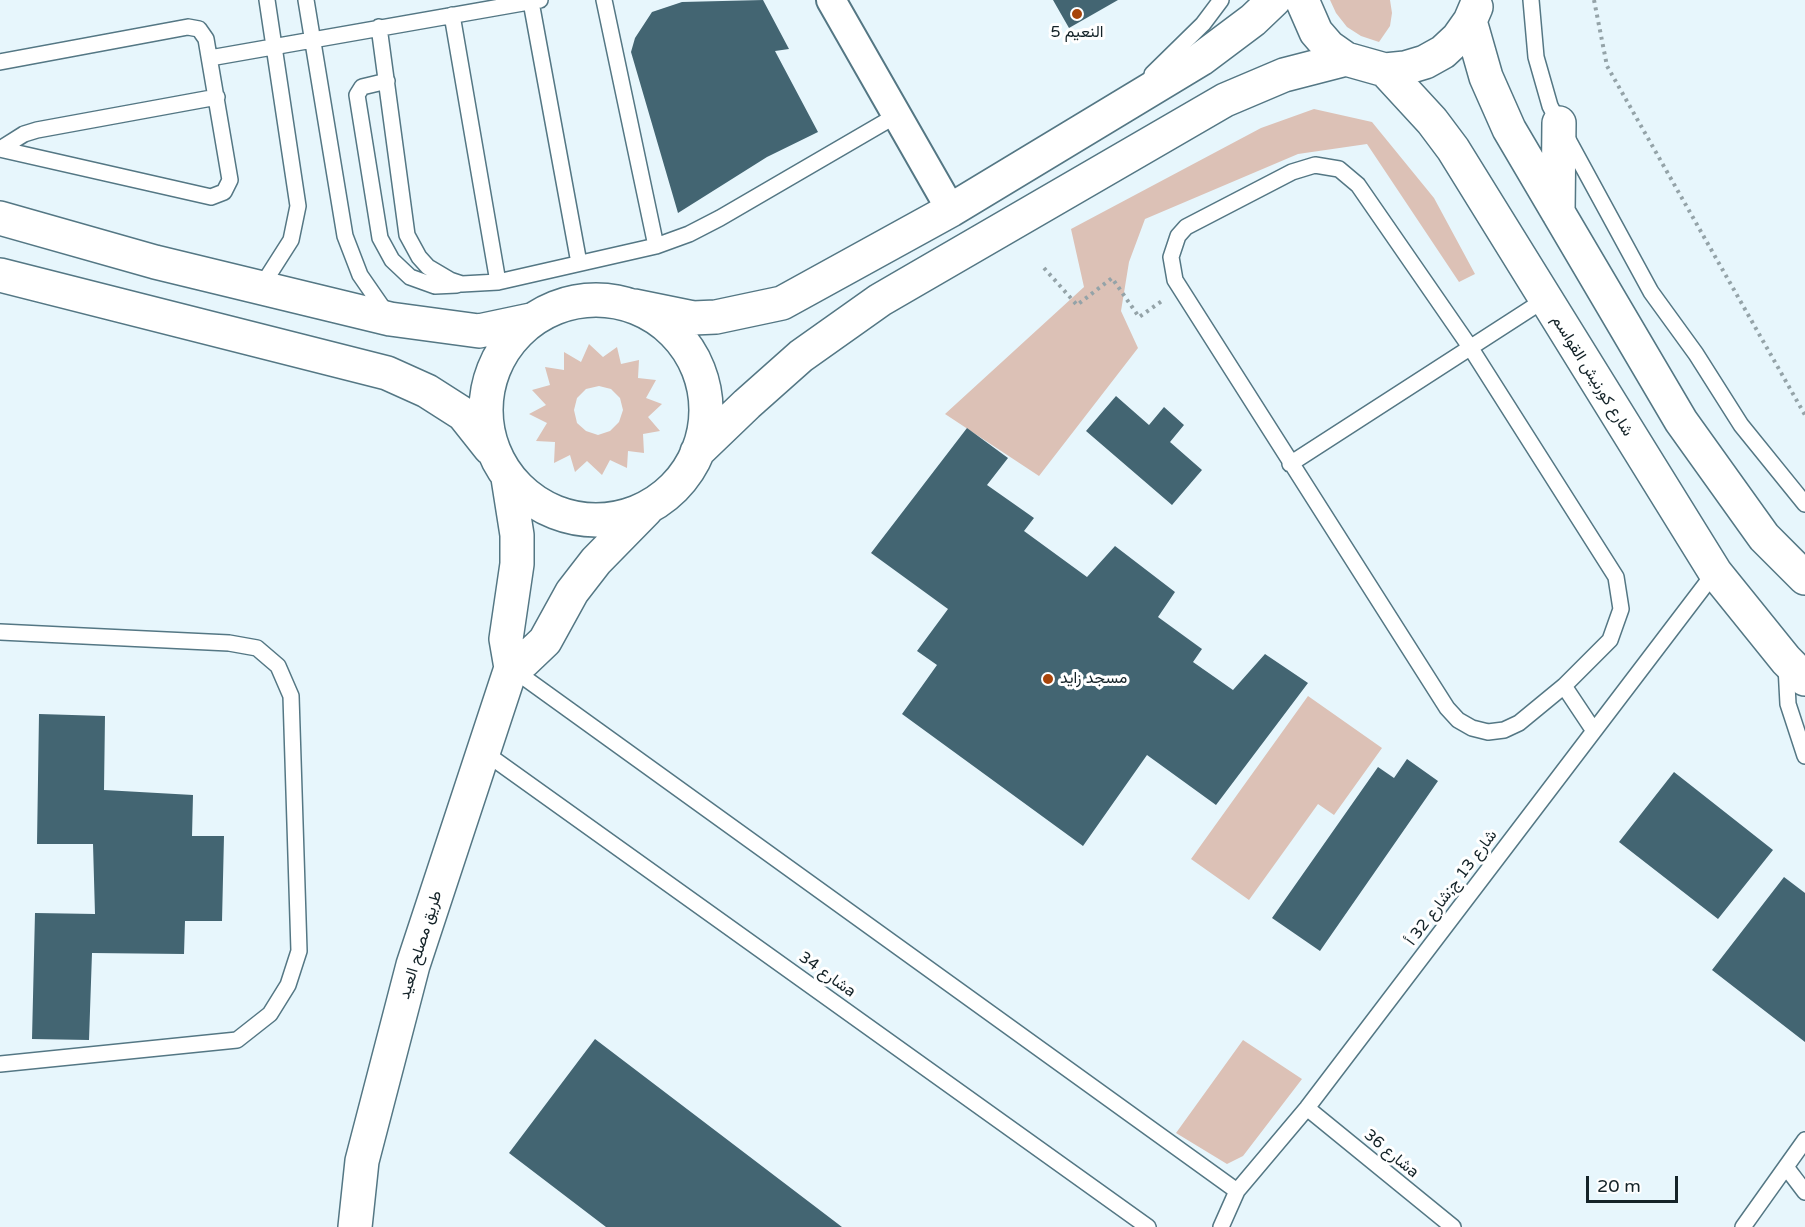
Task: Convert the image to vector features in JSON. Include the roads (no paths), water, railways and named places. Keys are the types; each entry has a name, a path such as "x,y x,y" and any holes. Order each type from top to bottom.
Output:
{"street":[{"path":"831,0 951,210"},
{"path":"0,218 154,262 390,319 479,331 531,320 564,304 599,299 693,318 760,310 782,303 951,210 1114,112 1228,40 1274,0"},
{"path":"1302,0 1316,32 1346,59 1385,70 1406,68 1434,57 1458,38 1474,11"},
{"path":"1474,11 1497,103 1558,214 1682,421 1764,537 1805,578"},
{"path":"511,668 524,661 545,641 572,592 596,561 651,506 678,483 697,452 801,356 880,300 1225,100 1284,75 1346,59"},
{"name":"شارع كورنيش القواسم","path":"1385,70 1432,121 1452,149 1715,573 1795,669"},
{"path":"1558,214 1559,123"},
{"path":"0,275 387,373 427,392 463,414 501,465 531,500 559,514 590,520 621,517 651,506"},
{"path":"634,306 666,323 689,350 703,382 706,418 697,452"},
{"name":"طريق مصلح العيد","path":"355,1227 362,1161 413,965 511,668 506,639 516,564 517,535 501,465 486,424 486,394 499,358 510,340 531,320"}],"lane":[{"path":"261,287 291,240 298,206 267,0"},
{"path":"306,0 345,236 360,275 390,319"},
{"path":"604,0 656,246"},
{"path":"1114,112 1203,24 1221,0"},
{"path":"1531,0 1536,57 1550,106 1559,123 1651,292 1696,354 1741,425 1805,504"},
{"path":"210,58 536,1 579,264"},
{"path":"452,15 498,282"},
{"path":"0,62 194,27 204,33 231,180 228,187 218,196 211,197 0,149"},
{"path":"380,27 407,235 418,257 428,267 462,284"},
{"path":"387,81 362,87 357,95 380,238 392,260 410,277 435,286 498,282 656,246 720,219 897,115"},
{"path":"0,149 17,137 37,130 217,97"},
{"path":"1328,166 1350,176 1358,185 1470,347 1617,577 1621,609 1617,625 1599,653 1564,686 1519,723 1504,730 1488,732 1472,728 1458,720 1447,708 1175,280 1171,257 1178,236 1186,226 1303,167 1328,166"},
{"path":"1290,464 1544,300"},
{"name":"شارع 13 ج;شارع 32 أ","path":"1221,1227 1237,1191 1307,1107 1715,573"},
{"path":"0,632 230,643 257,648 278,666 291,696 299,951 288,985 270,1014 237,1040 0,1064"},
{"path":"511,668 1237,1191"},
{"path":"1795,669 1788,704 1805,756"},
{"path":"1564,686 1594,731"},
{"name":"شارع 34a","path":"484,752 1148,1227"},
{"name":"شارع 36a","path":"1307,1107 1453,1227"},
{"path":"1743,1227 1805,1140"},
{"path":"1786,1167 1805,1192"}],"place":[{"name":"النعيم 5","path":"1077,14"},
{"name":"مسجد زايد","path":"1048,679"}]}
